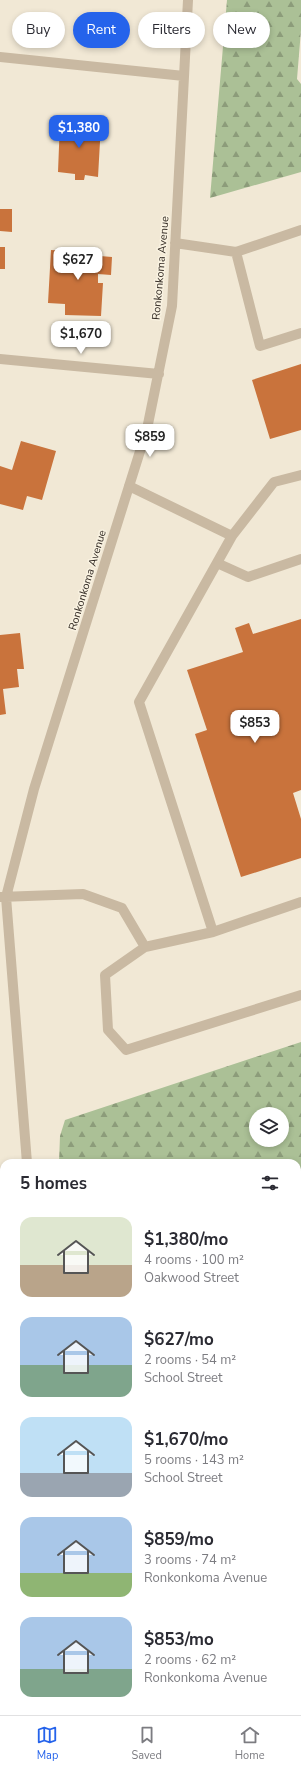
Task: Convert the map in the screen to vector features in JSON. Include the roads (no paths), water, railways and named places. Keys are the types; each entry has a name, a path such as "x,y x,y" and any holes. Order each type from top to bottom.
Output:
{"street":[{"name":"Ronkonkoma Avenue","path":"27,1159 3,897 34,790 147,429 159,374 172,306 188,0"},
{"path":"0,57 184,76"},
{"path":"175,243 236,252 301,230"},
{"path":"236,252 260,346 301,333"},
{"path":"0,359 159,374"},
{"path":"213,932 139,702 232,536 274,482 301,475"},
{"path":"129,486 232,536"},
{"path":"217,563 248,577 301,560"},
{"path":"3,897 83,894 122,908 145,946"},
{"path":"301,902 213,932 145,946 105,975 108,1030 126,1050 301,995"}]}
